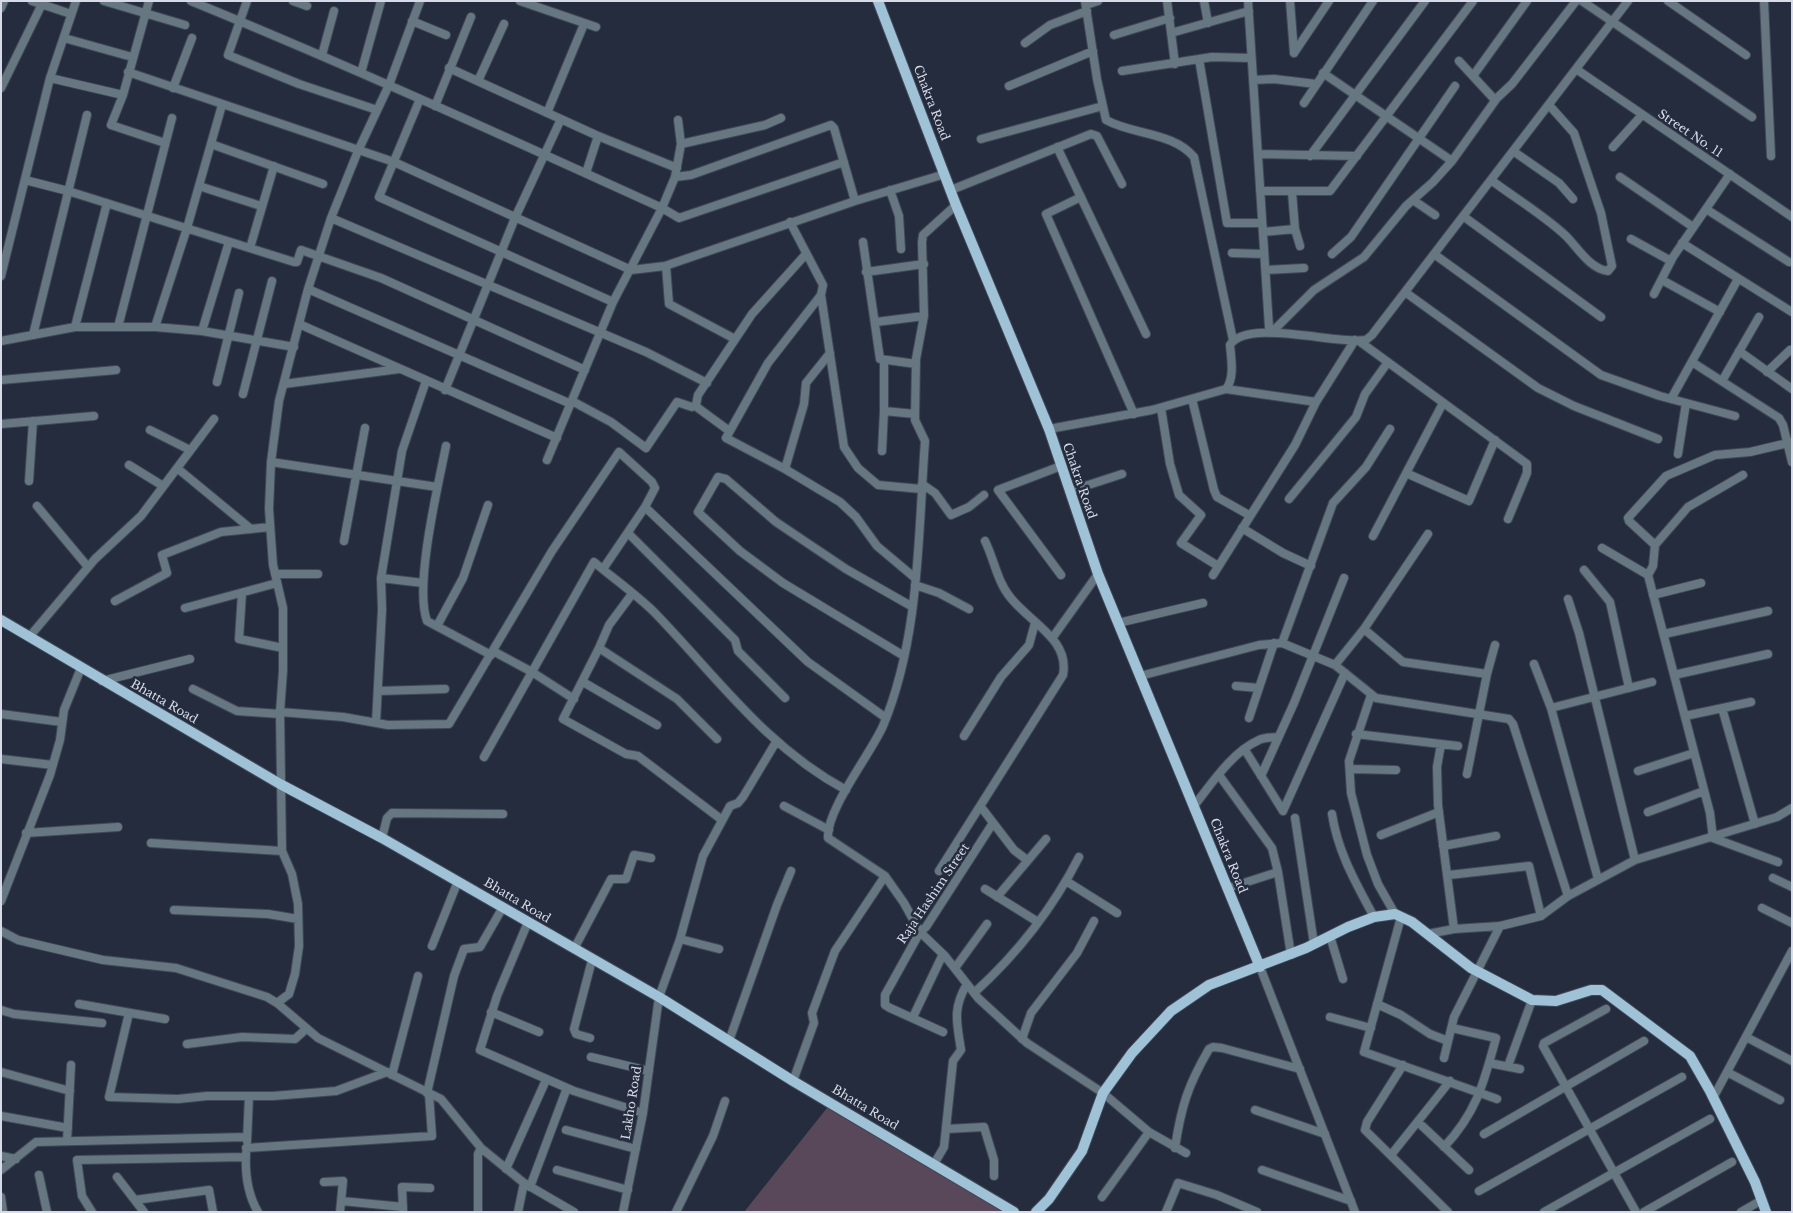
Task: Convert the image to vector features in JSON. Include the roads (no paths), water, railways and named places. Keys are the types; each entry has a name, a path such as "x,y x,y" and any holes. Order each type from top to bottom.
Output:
{"main road":[{"name":"Chakra Road","path":"878,1 950,190 1049,429 1098,574 1260,967"},
{"name":"Bhatta Road","path":"1,620 280,784 382,838 659,997 793,1081 1014,1212"},
{"path":"1036,1212 1049,1199 1082,1151 1103,1093 1132,1053 1171,1011 1209,985 1260,967 1374,917 1398,916 1428,934 1478,972 1532,1000 1556,1002 1591,990 1602,990 1690,1056 1713,1098 1766,1212"}],"street":[{"path":"1,8 4,1"},
{"path":"32,1 71,14"},
{"path":"1,276 50,78 76,1"},
{"path":"104,1 185,25"},
{"path":"149,1 123,95 112,125 165,142"},
{"path":"191,1 322,55 545,154 662,208 675,217 682,218 844,162"},
{"path":"247,1 228,52 230,57 300,84 377,110"},
{"path":"293,1 307,6"},
{"path":"361,73 381,1"},
{"path":"277,1003 289,994 296,974 298,904 292,874 282,851 280,713 283,648 282,608 275,574 270,527 271,462 284,384 318,254 358,151 389,85 420,1"},
{"path":"520,1 596,27"},
{"path":"1026,43 1050,25 1098,1"},
{"path":"1167,1 1175,64"},
{"path":"1204,1 1208,23"},
{"path":"1248,1 1269,327 1272,332"},
{"path":"1290,1 1294,53 1329,1"},
{"path":"1304,103 1373,1"},
{"path":"1310,156 1354,94 1425,1"},
{"path":"1260,191 1330,191 1473,1"},
{"path":"1473,76 1526,1"},
{"path":"1272,332 1314,290 1364,257 1413,200 1433,182 1452,161 1496,100 1512,84 1576,1"},
{"path":"1582,1 1752,117"},
{"path":"1226,389 1229,385 1230,345 1233,340 1239,337 1272,332 1357,341 1372,335 1628,1"},
{"path":"1668,1 1746,55"},
{"path":"1764,1 1771,156"},
{"path":"1,88 42,4"},
{"path":"1086,6 1106,120 1162,138 1190,151 1194,157 1233,340"},
{"path":"322,55 334,11"},
{"path":"1171,33 1250,11"},
{"path":"435,106 471,17"},
{"path":"1114,35 1170,18"},
{"path":"412,21 446,35"},
{"path":"478,81 504,24"},
{"path":"548,113 584,24"},
{"path":"64,38 132,57"},
{"path":"173,88 192,38"},
{"path":"1008,86 1093,51"},
{"path":"1122,72 1212,57 1252,58"},
{"path":"1199,60 1227,223 1262,223"},
{"path":"1459,61 1496,100"},
{"path":"449,68 598,136 677,168"},
{"name":"Street No. 11","path":"1576,70 1792,217"},
{"path":"128,72 394,162 631,270 666,266 855,200 945,174"},
{"path":"1323,73 1452,161"},
{"path":"50,78 123,95"},
{"path":"1253,80 1316,84"},
{"path":"1332,254 1351,237 1456,86"},
{"path":"420,99 379,197 613,302"},
{"path":"1491,180 1566,236 1578,251 1602,270 1608,271 1612,266 1600,213 1574,133 1549,104"},
{"path":"155,326 187,228 222,105"},
{"path":"980,139 1103,106"},
{"path":"32,335 87,115"},
{"path":"1613,147 1642,115"},
{"path":"118,326 172,118"},
{"path":"681,144 765,125 781,118"},
{"path":"445,390 515,218 561,119"},
{"path":"546,460 613,302 662,208 677,168 681,144 678,120"},
{"path":"674,177 691,175 831,125 834,128 855,200"},
{"path":"950,190 1094,134 1122,184"},
{"path":"586,173 598,136"},
{"path":"211,144 323,184"},
{"path":"1057,147 1146,334"},
{"path":"1513,151 1559,183 1573,199"},
{"path":"1258,154 1357,156"},
{"path":"250,248 274,166"},
{"path":"1654,294 1682,243 1730,174"},
{"path":"1620,177 1693,227"},
{"path":"25,180 68,191 294,262 297,262 301,250 318,254 382,278 585,370"},
{"path":"199,186 261,206"},
{"path":"890,190 899,216 901,249"},
{"path":"1292,192 1295,229 1300,246"},
{"path":"1081,197 1046,214 1134,414"},
{"path":"1413,200 1435,215"},
{"path":"75,327 107,203"},
{"path":"956,205 923,235 924,316 916,364 915,420 925,441 915,582 904,656 895,694 886,718 867,758 837,806 829,830 830,841 885,876 904,903 920,932 943,954 974,992 1022,1039 1103,1093 1149,1132 1186,1153"},
{"path":"1706,209 1789,262"},
{"path":"1463,216 1601,317"},
{"path":"331,218 487,286 646,352 707,383"},
{"path":"790,222 823,285 821,295 844,447 858,468 878,485 921,486 935,493 951,515 969,507 984,495"},
{"path":"1263,232 1295,229"},
{"path":"1631,239 1671,261"},
{"path":"202,331 229,242"},
{"path":"862,242 876,322 880,359 916,364"},
{"path":"1682,243 1792,312"},
{"path":"696,405 698,394 752,314 806,254"},
{"path":"1232,254 1264,254"},
{"path":"1434,254 1601,375 1671,399 1735,416"},
{"path":"866,272 924,264"},
{"path":"666,266 669,304 735,339"},
{"path":"1266,270 1304,268"},
{"path":"1671,399 1738,279"},
{"path":"243,394 272,280"},
{"path":"1662,280 1720,312"},
{"path":"308,288 572,402 611,422 646,448 677,402 692,407 696,405"},
{"path":"1405,292 1538,388 1574,406 1658,439"},
{"path":"217,382 239,293"},
{"path":"821,295 768,363 728,430 726,438 730,442 785,469 840,502 856,517 876,546 915,582 969,609"},
{"path":"876,322 924,316"},
{"path":"1722,381 1759,317"},
{"path":"299,324 556,438"},
{"path":"1,341 75,327 155,326 202,331 294,347"},
{"path":"1357,341 1524,461 1528,467 1523,485 1508,519"},
{"path":"1213,575 1295,445 1316,402 1357,341"},
{"path":"1767,372 1790,350"},
{"path":"1739,351 1792,390"},
{"path":"785,469 804,404 806,383 830,353"},
{"path":"882,451 884,360"},
{"path":"1289,499 1356,417 1365,394 1388,362"},
{"path":"1692,362 1779,418 1790,442 1792,462"},
{"path":"284,384 398,369"},
{"path":"1,380 116,370"},
{"path":"376,723 382,610 381,578 402,451 426,381"},
{"path":"1049,429 1161,408 1226,389 1316,402"},
{"path":"1192,399 1217,497 1249,516"},
{"path":"1373,536 1443,403"},
{"path":"1678,454 1686,403"},
{"path":"696,405 728,430"},
{"path":"1161,408 1170,464 1179,495 1201,515 1181,543 1218,566"},
{"path":"884,411 915,414"},
{"path":"1,424 94,416"},
{"path":"30,636 88,567 141,516 214,419"},
{"path":"29,481 33,421"},
{"path":"344,541 365,428"},
{"path":"1249,718 1259,688 1312,566 1333,502 1366,467 1390,429"},
{"path":"150,430 190,450"},
{"path":"1406,473 1469,501 1495,440"},
{"path":"1655,545 1628,518 1659,481 1715,455 1750,452 1790,442"},
{"path":"446,446 423,583 423,610 428,621 532,672 574,699"},
{"path":"194,689 237,712 353,718 376,723 449,724 552,551 619,452 652,482 655,488 645,507 603,569"},
{"path":"271,462 438,487"},
{"path":"129,465 163,486"},
{"path":"1061,466 998,490 1061,575"},
{"path":"177,468 251,529"},
{"path":"1070,491 1122,474"},
{"path":"1713,838 1704,791 1648,575 1653,566 1655,545 1693,502 1743,476"},
{"path":"904,656 776,578 740,551 700,514 698,512 700,505 718,477 726,479 776,522 846,569 911,606"},
{"path":"437,626 463,578 488,505"},
{"path":"37,506 88,567"},
{"path":"645,507 808,662 886,718"},
{"path":"114,601 166,573 162,555 221,532 270,527"},
{"path":"1242,528 1283,553 1312,566"},
{"path":"628,533 735,640 738,651 785,698"},
{"path":"1335,665 1364,629 1428,534"},
{"path":"939,871 1063,675 1065,665 1053,636 1036,623 1010,597 999,578 994,559 985,541"},
{"path":"1602,548 1648,575"},
{"path":"484,757 594,562 654,612 712,678 776,742 820,776 846,790"},
{"path":"1584,570 1610,602 1629,688"},
{"path":"275,574 318,574"},
{"path":"1053,636 1098,574"},
{"path":"381,578 423,583"},
{"path":"1261,776 1314,654 1344,578"},
{"path":"185,608 277,583"},
{"path":"1653,595 1701,583"},
{"path":"242,593 239,639 283,648"},
{"path":"632,594 609,625 563,718 622,752 638,756 675,782 722,820"},
{"path":"1568,599 1579,633 1635,860"},
{"path":"1118,623 1204,603"},
{"path":"1664,634 1768,611"},
{"path":"964,736 1001,677 1028,645 1036,623"},
{"path":"1364,629 1403,662 1487,674"},
{"path":"1140,676 1260,645 1278,643 1314,654 1335,665 1376,698 1502,716 1509,719 1513,724 1568,896"},
{"path":"1467,774 1487,674 1496,645"},
{"path":"599,648 677,699 717,739"},
{"path":"1674,675 1768,654"},
{"path":"102,681 190,659"},
{"path":"1534,664 1551,708 1598,879"},
{"path":"1,901 53,765 60,740 64,710 81,668"},
{"path":"1244,750 1283,811 1345,673"},
{"path":"582,682 657,725"},
{"path":"1551,708 1652,682"},
{"path":"1236,686 1259,688"},
{"path":"378,691 445,689"},
{"path":"1370,695 1356,734 1349,761 1351,792 1367,854 1378,884 1398,916 1364,1052 1497,1099"},
{"path":"1684,716 1751,702"},
{"path":"1722,708 1755,824"},
{"path":"1,714 62,722"},
{"path":"1356,734 1458,746"},
{"path":"1194,806 1218,775 1244,750 1260,739 1278,737"},
{"name":"Lakho Road","path":"623,1212 643,1113 659,997 680,938 703,856 731,804 738,803 743,797 776,742"},
{"path":"1441,744 1437,767 1439,812 1449,875 1454,929"},
{"path":"1638,771 1694,753"},
{"path":"1,759 53,765"},
{"path":"1350,769 1396,770"},
{"path":"1218,775 1272,848 1278,872 1291,954"},
{"path":"1648,812 1704,791"},
{"path":"784,806 829,830"},
{"path":"981,807 1014,850 1027,860"},
{"path":"1428,934 1454,929 1500,926 1541,916 1568,896 1635,860 1713,838 1777,817 1792,808"},
{"path":"1380,835 1439,812"},
{"path":"382,838 388,815 392,813 503,814"},
{"path":"1332,814 1336,837 1343,859 1374,917"},
{"path":"1295,818 1314,944"},
{"name":"Raja Hashim Street","path":"913,1017 884,1004 885,995 920,932 932,919 993,823"},
{"path":"26,834 118,827"},
{"path":"1443,846 1496,836"},
{"path":"1713,838 1778,862"},
{"path":"997,897 1046,839"},
{"path":"151,843 282,851"},
{"path":"574,949 611,879 626,879 634,855 651,858"},
{"path":"974,992 995,973 1038,922 1058,896 1079,857"},
{"path":"1449,875 1529,866 1541,916"},
{"path":"729,1042 777,905 791,871"},
{"path":"1228,888 1278,872"},
{"path":"793,1081 814,1023 812,1013 835,951 885,876"},
{"path":"1773,878 1792,887"},
{"path":"432,946 458,881"},
{"path":"1066,881 1117,913"},
{"path":"985,889 1038,922"},
{"path":"246,1148 432,1136 428,1093 454,976 464,949 480,947 503,908"},
{"path":"1762,908 1792,924"},
{"path":"174,910 268,914 298,919"},
{"path":"1022,1039 1031,1013 1077,953 1094,921"},
{"path":"528,922 492,1012 480,1050 546,1080 643,1113"},
{"path":"954,968 987,924"},
{"path":"1444,1058 1454,1018 1500,926"},
{"path":"1,931 18,940 103,960 176,968 267,997 277,1003 318,1038 440,1099 481,1148 559,1208 574,1212"},
{"path":"1330,936 1343,979"},
{"path":"680,938 718,949"},
{"path":"1713,1098 1792,951"},
{"path":"943,954 913,1017 915,1020 943,1032"},
{"path":"590,1038 576,1034 574,1029 592,960"},
{"path":"1260,967 1355,1212"},
{"path":"390,1074 418,976"},
{"path":"934,1164 944,1147 953,1060 961,1050 956,1012 958,1000 967,984"},
{"path":"1508,1066 1532,1000"},
{"path":"79,1004 166,1020"},
{"path":"1377,1004 1401,1015 1430,1034 1448,1041"},
{"path":"1606,1009 1544,1043 1543,1046 1636,1212"},
{"path":"1,1010 14,1014 102,1024"},
{"path":"492,1012 538,1032"},
{"path":"129,1013 109,1097 178,1098 336,1091 390,1074"},
{"path":"1330,1017 1371,1028"},
{"path":"1444,1147 1462,1128 1481,1093 1496,1038 1452,1028"},
{"path":"187,1044 242,1038 295,1039 300,1038 306,1029"},
{"path":"1746,1037 1792,1061"},
{"path":"1484,1134 1644,1041"},
{"path":"1175,1148 1180,1114 1191,1080 1209,1049 1213,1047 1222,1048 1300,1069"},
{"path":"591,1057 649,1071"},
{"path":"1489,1063 1520,1069"},
{"path":"67,1141 71,1065"},
{"path":"1403,1065 1366,1126 1366,1130 1448,1212"},
{"path":"1,1072 70,1091"},
{"path":"1727,1072 1780,1100"},
{"path":"1479,1191 1682,1077"},
{"path":"506,1169 546,1080"},
{"path":"1391,1155 1450,1081"},
{"path":"518,1212 527,1185 567,1088"},
{"path":"249,1096 246,1148 248,1184 252,1202 258,1212"},
{"path":"676,1212 713,1136 725,1102"},
{"path":"1255,1110 1325,1134"},
{"path":"1,1116 68,1128"},
{"path":"1544,1212 1710,1119"},
{"path":"1418,1122 1469,1170"},
{"path":"946,1129 984,1127 994,1160 994,1176"},
{"path":"566,1130 636,1149"},
{"path":"1102,1197 1149,1132"},
{"path":"1,1170 36,1142 247,1137"},
{"path":"478,1212 478,1154 481,1148"},
{"path":"1,1156 16,1159"},
{"path":"92,1212 82,1196 77,1160 246,1157"},
{"path":"1644,1212 1732,1162"},
{"path":"557,1170 628,1190"},
{"path":"1262,1170 1351,1201"},
{"path":"39,1175 47,1212"},
{"path":"117,1176 144,1212"},
{"path":"324,1182 342,1181 340,1212"},
{"path":"1166,1212 1178,1183 1257,1212"},
{"path":"342,1201 403,1209 402,1187 430,1188"},
{"path":"135,1200 209,1190 213,1212"},
{"path":"1,1197 3,1212"},
{"path":"1741,1212 1762,1200"}]}
